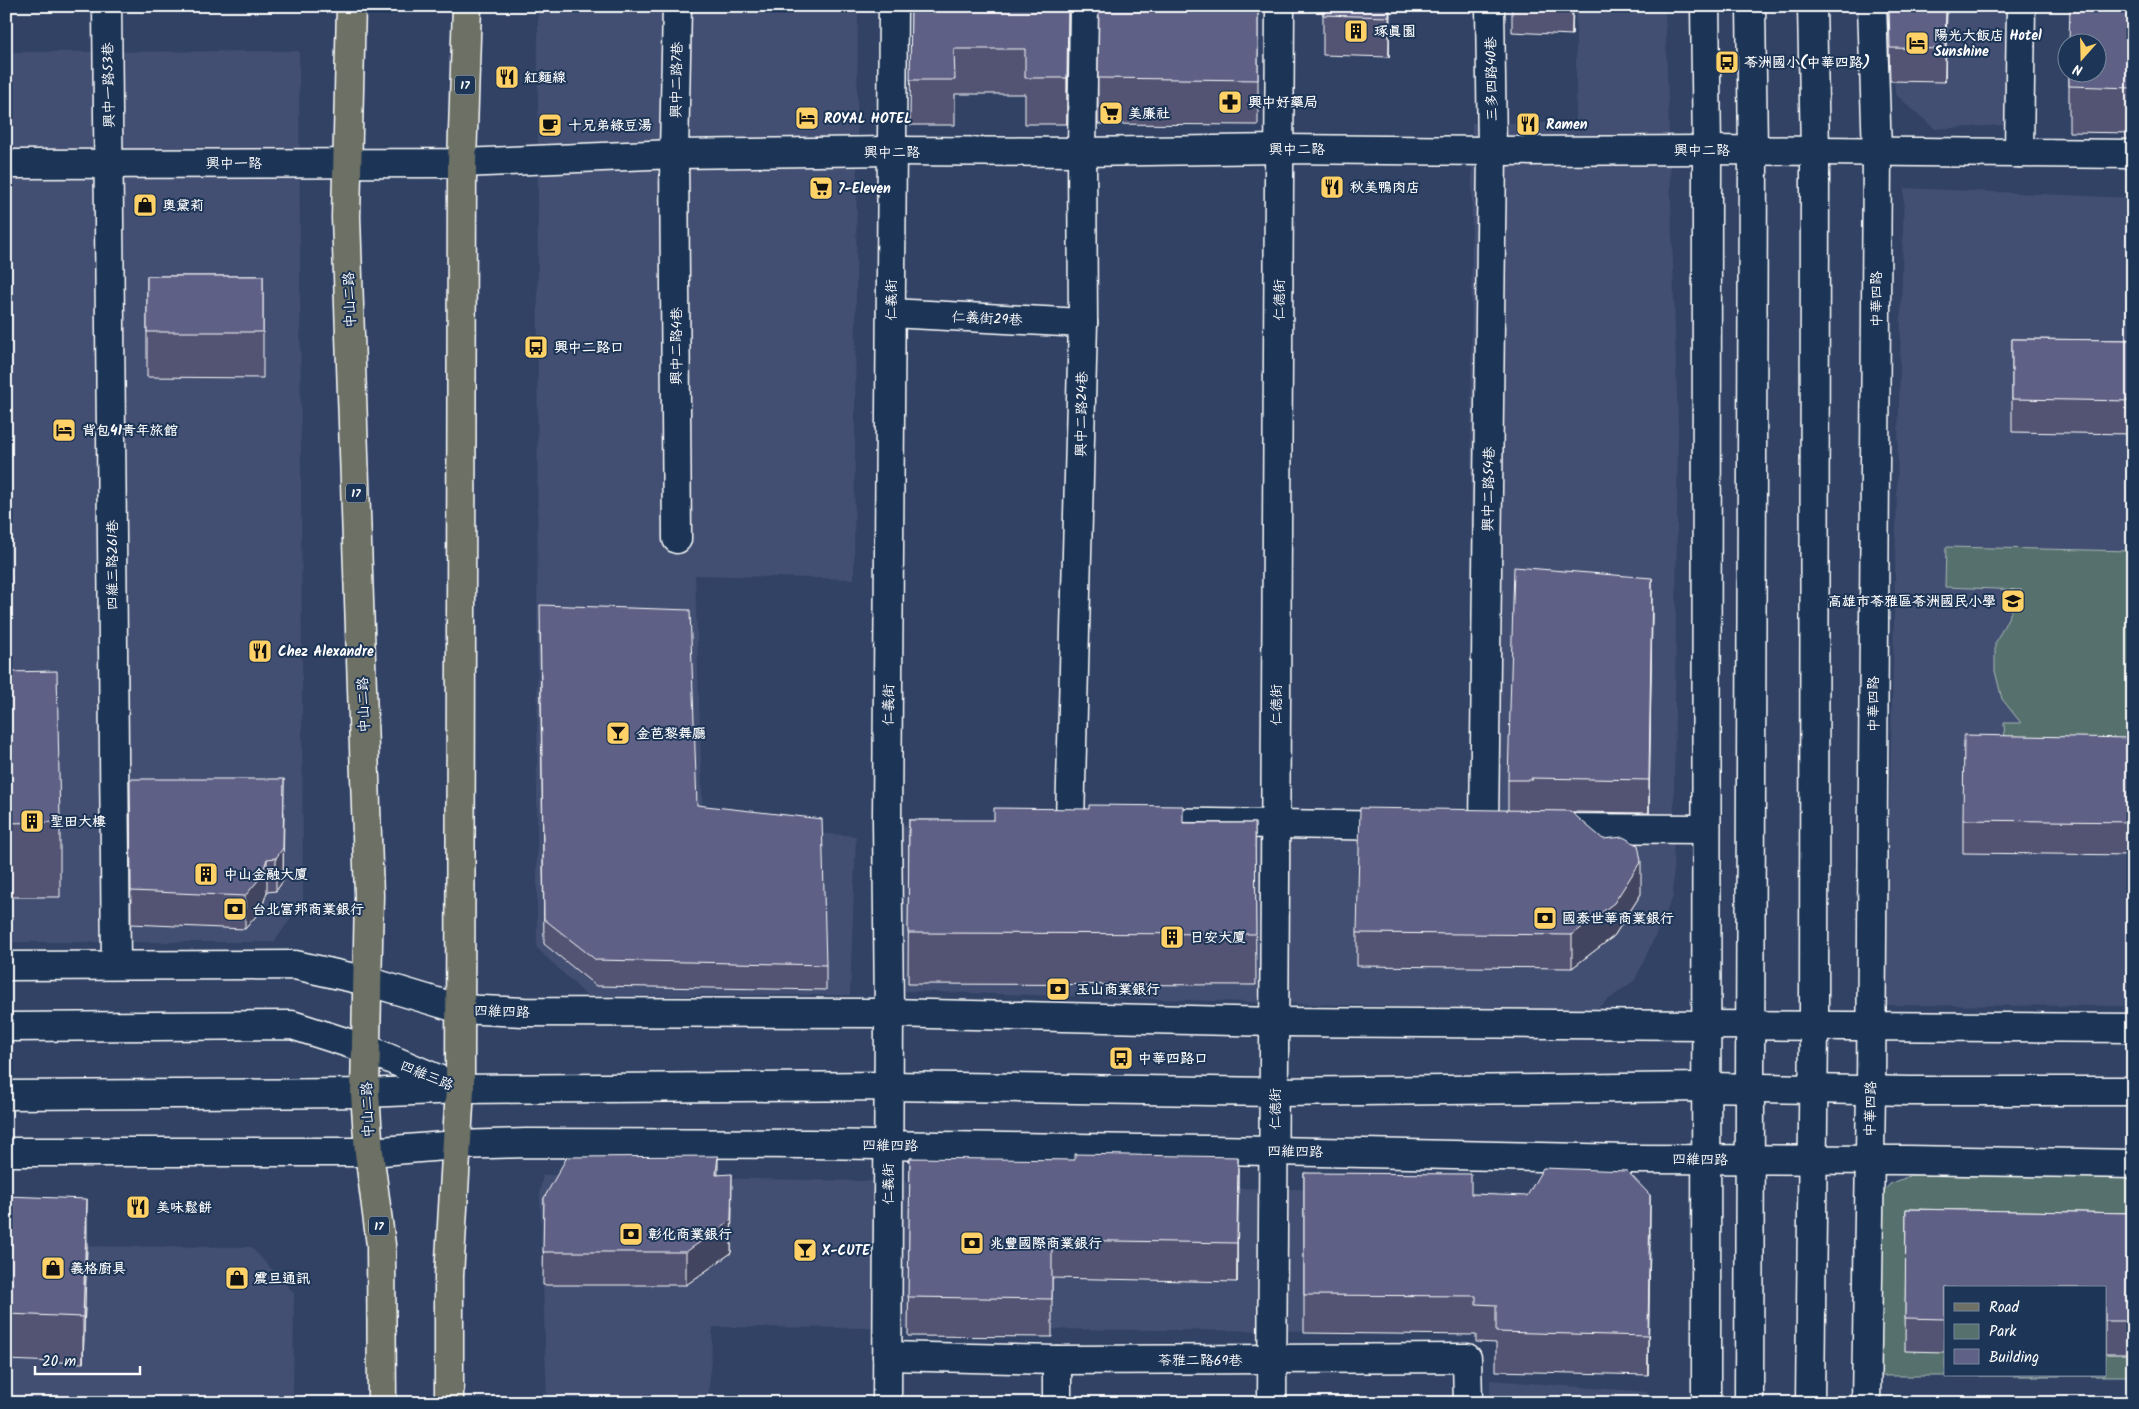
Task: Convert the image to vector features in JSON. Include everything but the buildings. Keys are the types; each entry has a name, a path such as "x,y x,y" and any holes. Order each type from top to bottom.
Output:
{"main road":[{"name":"中山二路","path":"351,6 346,217 369,895 368,1049 365,1094 369,1152 381,1246 382,1403"},
{"name":"17","path":"449,1403 449,1276 460,1089 459,904 464,223 462,163 467,6"}],"street":[{"name":"興中一路53巷","path":"108,6 109,164"},
{"name":"興中二路7巷","path":"674,154 677,6"},
{"name":"仁義街","path":"887,1403 889,1014 887,820 893,6"},
{"name":"興中二路24巷","path":"1042,822 1080,822 1084,6"},
{"name":"仁德街","path":"1272,1403 1280,6"},
{"name":"三多四路40巷","path":"1490,6 1492,151"},
{"path":"1705,6 1707,150 1706,1403"},
{"path":"1749,1403 1748,1160 1750,1088 1753,150 1751,6"},
{"path":"1810,1403 1814,1090 1816,151 1812,6"},
{"name":"中華四路","path":"1866,1403 1871,1090 1877,152 1872,6"},
{"path":"2018,153 2021,6"},
{"name":"興中二路","path":"462,163 674,154 892,151 1082,152 1280,149 1492,151 1753,150 2133,154"},
{"name":"興中二路54巷","path":"1492,151 1474,827 1706,829"},
{"name":"興中二路4巷","path":"674,154 677,539"},
{"name":"興中一路","path":"6,164 462,163"},
{"name":"四維三路261巷","path":"109,164 116,965"},
{"name":"仁義街29巷","path":"891,313 1083,323"},
{"path":"887,820 916,821"},
{"path":"1119,822 1424,826"},
{"path":"6,966 295,965 367,981 460,1009"},
{"name":"四維四路","path":"460,1009 534,1012 889,1014 1275,1022 2133,1028"},
{"name":"四維三路","path":"6,1027 292,1025 368,1049 460,1089"},
{"path":"460,1089 888,1086 1275,1092 1706,1087 1814,1090 2133,1091"},
{"name":"四維三路","path":"6,1095 365,1094 460,1089"},
{"name":"四維四路","path":"457,1145 526,1143 888,1145 1706,1160 1869,1160 2133,1164"},
{"path":"6,1152 369,1152 457,1145"},
{"name":"苓雅二路69巷","path":"887,1356 1057,1360 1467,1358 1468,1403"},
{"path":"1057,1360 1057,1403"}],"shaded area":[{"path":"538,6 858,6 854,579 695,575 703,824 856,836 850,995 587,996 537,948"},
{"path":"1576,6 1665,6 1678,427 1673,897 1635,980 1590,1013 905,991 901,826 1470,832 1472,123 1576,123"},
{"path":"1892,6 2008,6 2006,125 1935,129 1895,94"},
{"path":"299,51 303,901 274,942 6,942 6,52"},
{"name":"高雄市苓雅區苓洲國民小學","path":"1904,188 2133,198 2133,1006 1885,1005"},
{"path":"543,1175 1496,1193 1491,1332 713,1327 708,1403 547,1403 540,1192"},
{"path":"6,1246 251,1247 294,1293 293,1403 6,1403"},
{"path":"1490,1380 1647,1392 1647,1403 1490,1403"}],"green space":[{"path":"1946,547 2133,551 2133,759 2006,758 2004,723 2021,723 2002,699 1995,671 1995,644 2022,590 1945,587"},
{"path":"1912,1175 2133,1178 2133,1376 2106,1376 2106,1286 1944,1286 1944,1376 1877,1376 1875,1201 1890,1184"}],"place":[{"name":"琢真園","path":"1356,31"},
{"name":"陽光大飯店 Hotel Sunshine","path":"1917,43"},
{"name":"苓洲國小(中華四路)","path":"1727,62"},
{"name":"紅麵線","path":"507,77"},
{"name":"興中好藥局","path":"1230,102"},
{"name":"美廉社","path":"1111,113"},
{"name":"ROYAL HOTEL","path":"807,118"},
{"name":"Ramen","path":"1528,124"},
{"name":"十兄弟緑豆湯","path":"550,125"},
{"name":"秋美鴨肉店","path":"1332,187"},
{"name":"7-Eleven","path":"821,188"},
{"name":"奧黛莉","path":"145,205"},
{"name":"興中二路口","path":"536,347"},
{"name":"背包41青年旅館","path":"64,430"},
{"name":"高雄市苓雅區苓洲國民小學","path":"2013,601"},
{"name":"Chez Alexandre","path":"260,651"},
{"name":"金芭黎舞廳","path":"618,733"},
{"name":"聖田大樓","path":"32,821"},
{"name":"中山金融大廈","path":"206,874"},
{"name":"台北富邦商業銀行","path":"235,909"},
{"name":"國泰世華商業銀行","path":"1545,918"},
{"name":"日安大廈","path":"1172,937"},
{"name":"玉山商業銀行","path":"1058,989"},
{"name":"中華四路口","path":"1121,1058"},
{"name":"美味鬆餅","path":"138,1207"},
{"name":"彰化商業銀行","path":"631,1234"},
{"name":"兆豐國際商業銀行","path":"972,1243"},
{"name":"X-CUTE","path":"805,1250"},
{"name":"義格廚具","path":"53,1268"},
{"name":"震旦通訊","path":"237,1278"}]}
